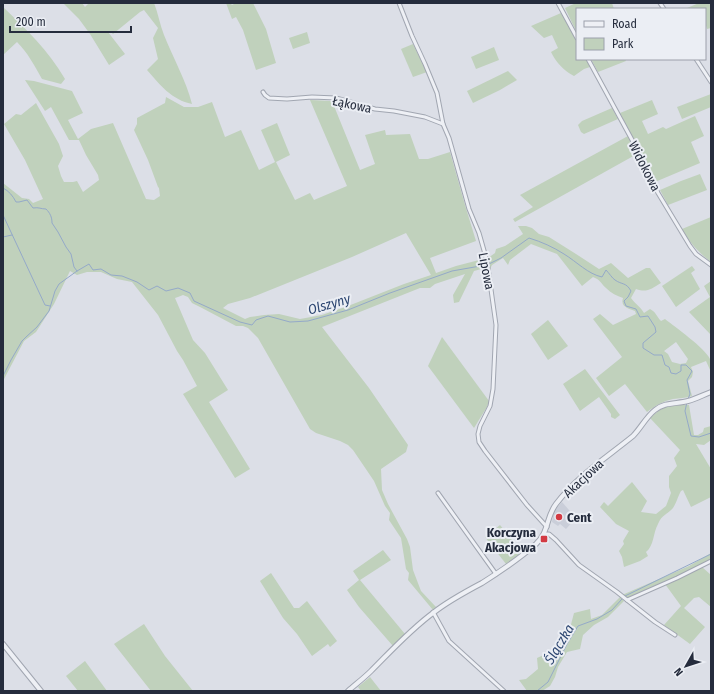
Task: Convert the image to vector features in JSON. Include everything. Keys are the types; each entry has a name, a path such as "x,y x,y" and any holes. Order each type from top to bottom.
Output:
{"street":[{"name":"Lipowa","path":"399,3 437,93 443,124 449,138 469,209 479,233 487,261 496,325 493,389 490,406 480,426 478,434 479,442 527,505 547,527"},
{"path":"558,3 576,36"},
{"name":"Widokowa","path":"589,60 637,149 658,193 690,246 696,254 711,265"},
{"path":"697,60 711,82"},
{"name":"Łąkowa","path":"263,92 269,98 336,98 375,109 425,117 443,124"},
{"name":"Akacjowa","path":"348,691 433,612 450,600 496,574 524,555 538,543 547,527 552,510 561,498 584,474 633,436 656,408 672,403 692,400 711,392"},
{"path":"438,494 496,574"},
{"path":"544,534 549,534 553,537 579,565 675,636"},
{"path":"627,600 711,561"},
{"path":"433,612 448,641 504,691"},
{"path":"3,644 41,691"}],"shaded area":[{"path":"562,502 576,518 566,529 560,524 558,526 552,522 554,511"}],"green space":[{"path":"63,3 82,3 85,7 89,3 154,3 164,35 183,78 192,104 172,95 147,70 158,59 153,38 158,28 144,10 113,34 110,31 108,32 125,54 109,65 79,19"},
{"path":"226,3 230,3 232,5 236,3 253,3 266,29 276,63 256,70 243,30 236,17 232,19"},
{"path":"576,3 612,3 614,8 576,8 576,31 565,8"},
{"path":"699,3 711,3 711,28 707,29 706,26 706,8 687,8"},
{"path":"3,7 29,32 52,59 65,79 61,84 42,79 28,55 17,42 3,55"},
{"path":"561,13 576,40 576,60 586,60 590,67 574,76 566,71 560,66 551,52 558,48 552,35 544,38 531,26"},
{"path":"307,32 310,43 293,49 289,38"},
{"path":"413,44 427,72 413,77 401,49"},
{"path":"494,47 499,60 476,69 471,57"},
{"path":"592,60 626,61 598,72"},
{"path":"508,71 517,80 473,103 467,91"},
{"path":"25,80 72,91 83,113 68,120 78,139 91,129 113,123 146,199 154,200 160,196 159,188 134,130 137,124 137,118 165,103 166,97 184,107 198,107 212,102 225,137 241,130 259,170 275,162 261,130 277,123 290,155 276,162 295,200 310,193 314,200 347,186 310,100 332,101 360,170 375,164 365,135 385,130 386,135 410,134 419,159 428,159 450,152 476,241 430,258 436,273 483,259 485,268 474,271 459,302 454,303 453,295 465,274 435,284 430,288 420,288 322,327 369,388 408,445 406,452 381,469 382,490 407,539 410,547 413,570 421,591 436,607 433,610 408,580 409,573 406,569 401,538 389,520 390,513 385,506 374,481 348,445 316,433 310,429 258,338 248,328 236,326 192,303 188,297 183,295 175,298 193,340 205,353 228,390 209,402 250,469 235,478 183,394 197,386 158,315 132,282 117,279 101,272 87,272 77,275 70,271 54,304 36,332 24,341 3,381 3,183 22,198 29,199 33,203 43,199 25,160 4,124 16,114 21,115 36,103 59,144 63,156 58,166 64,182 77,181 83,192 99,180 98,175 79,140 69,140 51,107 45,111","holes":["406,233 431,275 322,315 300,319 279,314 250,317 245,319 223,308 228,304 250,298 352,257"]},
{"path":"711,94 711,107 682,119 677,107"},
{"path":"652,100 658,114 642,121 648,134 663,127 666,129 695,116 704,136 691,142 700,163 655,182 620,113"},
{"path":"612,108 618,119 584,134 581,132 578,125 582,121"},
{"path":"628,136 637,154 515,222 513,219 533,207 520,195"},
{"path":"700,174 707,190 668,205 660,190"},
{"path":"711,217 711,262 702,255 688,239 682,229"},
{"path":"518,226 532,228 539,234 549,237 599,269 611,263 628,278 646,268 650,268 661,283 652,289 636,289 631,298 644,313 650,309 661,321 665,319 682,332 707,354 711,361 711,372 706,361 691,367 693,372 692,377 688,381 692,396 666,401 647,412 625,384 609,396 596,378 622,357 593,319 600,314 613,325 636,314 635,311 624,306 622,301 623,298 610,291 596,278 593,277 582,286 557,254 531,244 510,260 508,265 503,258 492,265 490,269 488,258 495,253 496,249 505,246 523,234","holes":["676,342 688,359 686,363 680,364 672,362 668,354 664,351"]},
{"path":"692,266 695,270 691,273 700,289 676,307 662,286"},
{"path":"711,281 711,335 689,312 710,297 704,286"},
{"path":"548,320 568,346 548,360 531,334"},
{"path":"442,337 489,401 474,428 428,366"},
{"path":"585,369 620,415 615,419 611,417 611,414 599,397 580,411 563,384"},
{"path":"689,405 694,435 698,435 703,432 704,428 711,426 711,440 704,445 696,444 711,469 711,497 691,507 683,490 681,491 673,508 663,516 656,528 651,546 646,552 648,556 640,561 624,567 619,551 624,544 623,541 629,531 616,524 600,507 604,502 608,506 632,482 647,501 641,512 656,514 666,506 671,493 669,487 669,476 677,466 674,458 680,450 650,418 664,408"},
{"path":"500,525 522,552 506,564 485,537"},
{"path":"383,550 391,560 360,580 405,634 393,646 359,607 347,590 359,580 353,571"},
{"path":"711,553 711,559 686,572 629,598 622,595 689,566"},
{"path":"702,567 711,575 711,607 699,597 694,598 684,608 705,627 690,644 664,625 681,606 665,584"},
{"path":"271,573 294,608 299,608 307,601 337,641 330,647 328,644 312,656 297,634 283,618 260,581"},
{"path":"620,597 624,601 608,617 594,625 583,635 580,649 567,652 558,667 550,686 542,691 527,691 519,680 526,679 538,669 537,658 559,650 557,645 569,632 574,613 590,609 591,619 602,615"},
{"path":"144,624 165,656 193,691 151,691 114,644"},
{"path":"85,661 107,691 78,691 66,676"},
{"path":"370,677 381,691 361,691 358,687"}],"waterway":[{"path":"3,188 11,194 16,202 27,200 33,208 46,209 50,214 52,223 71,254 74,267 77,271"},
{"path":"3,215 45,305 50,306"},
{"path":"3,237 12,235"},
{"name":"Olszyny","path":"489,264 501,258 529,238 556,249 587,271 602,277 606,270 617,282 626,285 631,291 624,301 626,306 636,309 640,317 648,316 655,327 656,332 643,343 643,348 654,355 662,355 665,365 669,367 671,373 676,374 681,371 681,365 686,365 692,371 687,380 690,394 688,399"},
{"name":"Olszyny","path":"3,376 22,341 37,327 49,311 55,291 59,284 89,264 93,270 101,269 111,275 122,276 137,282 149,290 157,286 166,291 178,288 190,293 194,301 240,322 252,325 256,320 268,316 290,322 308,321 348,310 452,271 486,265"},
{"name":"Olszyny","path":"687,402 685,411 691,436 699,437 711,433"},
{"name":"Ślączka","path":"625,596 711,554"},
{"name":"Ślączka","path":"537,691 548,682 578,626 597,619 612,610 622,599"}],"place":[{"name":"Cent","path":"559,517"},
{"name":"Korczyna Akacjowa","path":"544,539"}]}
